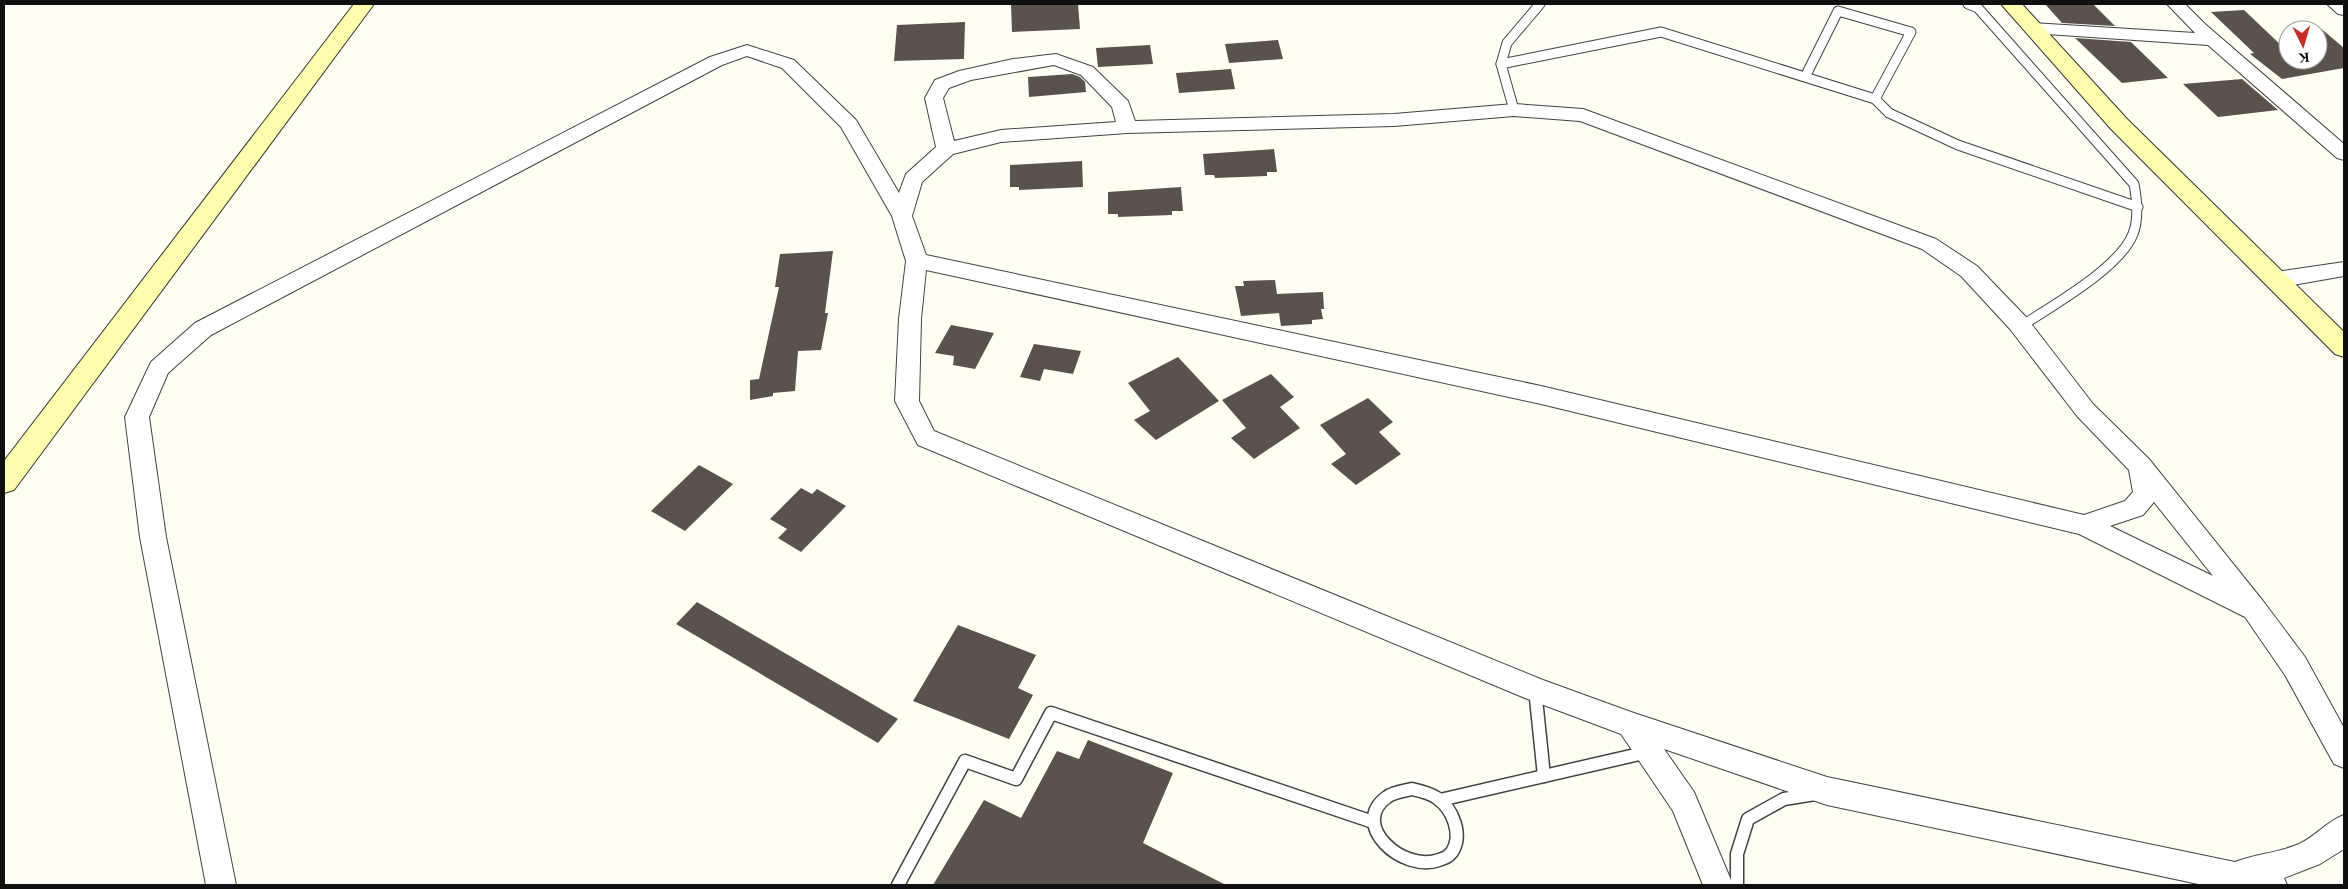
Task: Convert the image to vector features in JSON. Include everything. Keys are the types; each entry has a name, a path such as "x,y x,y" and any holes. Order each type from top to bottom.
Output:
{"street":[{"path":"4,482 364,4"},
{"path":"2011,4 2120,124 2344,348"},
{"path":"2176,4 2213,40 2344,154"},
{"path":"2336,4 2344,10"},
{"path":"2032,28 2213,40"},
{"path":"221,885 153,537 137,417 160,368 203,329 716,61 747,50 788,64 849,124 902,216 917,261 910,319 907,401 926,438 1535,689 1631,725 1827,792 2272,885"},
{"path":"946,149 934,98 942,84 966,75 1013,65 1056,59 1086,70 1121,106 1127,127"},
{"path":"902,216 913,179 946,149 1001,136 1127,127 1394,120 1514,110 1583,115 1929,244 1969,271 2020,327 2085,410 2140,466 2254,609 2295,666 2344,755"},
{"path":"917,261 1541,395 2084,525 2254,609"},
{"path":"2276,280 2344,269"},
{"path":"2084,525 2134,508 2146,494 2140,466"},
{"path":"1631,725 1684,802 1718,885"},
{"path":"2236,877 2288,863 2336,839 2344,829"}],"lane":[{"path":"1514,110 1502,64 1507,43 1540,4"},
{"path":"1968,4 1978,8 2134,184 2138,207 2132,236 2112,264 2020,327"},
{"path":"1805,77 1838,12 1911,32 1875,99"},
{"path":"1502,64 1661,32 1875,99 1895,116 1958,145 2138,207"},
{"path":"1535,689 1544,776"},
{"path":"898,885 965,761 1016,779 1051,713 1352,813 1373,822"},
{"path":"1440,800 1650,752"},
{"path":"1412,789 1427,792 1440,800 1453,815 1457,833 1454,851 1441,865 1424,870 1404,868 1387,857 1376,841 1373,822 1376,808 1385,798 1397,791 1412,789"},
{"path":"1737,885 1737,854 1748,818 1784,799 1827,792"}],"building":[{"path":"1011,4 1078,4 1080,29 1012,32"},
{"path":"2045,4 2093,4 2115,26 2062,23"},
{"path":"2244,10 2278,42 2278,70 2328,70 2328,34 2344,48 2344,68 2282,79 2250,54 2254,53 2211,12"},
{"path":"965,22 964,59 894,61 897,25"},
{"path":"2075,38 2131,42 2168,78 2122,83"},
{"path":"1278,40 1283,59 1229,63 1225,44"},
{"path":"1150,45 1153,64 1098,67 1096,48"},
{"path":"1231,69 1235,89 1179,93 1176,73"},
{"path":"1072,74 1080,77 1085,82 1086,92 1029,97 1028,77"},
{"path":"2242,79 2278,110 2218,117 2183,84"},
{"path":"1274,149 1277,172 1267,172 1267,176 1215,178 1214,175 1205,175 1203,154"},
{"path":"1082,161 1083,187 1019,190 1019,187 1010,187 1010,165"},
{"path":"1181,187 1183,211 1172,211 1172,215 1118,217 1118,214 1108,214 1108,192"},
{"path":"833,251 825,313 828,313 821,350 798,351 795,391 773,393 773,396 750,400 750,380 759,379 779,287 775,287 780,254"},
{"path":"1275,280 1277,294 1323,292 1324,309 1321,309 1323,319 1312,320 1312,324 1281,326 1279,313 1241,316 1235,286 1244,286 1243,281"},
{"path":"951,325 994,333 975,369 953,365 954,356 935,353"},
{"path":"1034,344 1081,351 1073,374 1044,369 1040,381 1020,377"},
{"path":"1178,357 1219,401 1156,440 1134,420 1150,411 1128,383"},
{"path":"1271,374 1294,397 1280,407 1300,428 1254,459 1231,438 1246,428 1222,400"},
{"path":"1368,398 1393,422 1379,432 1401,454 1356,485 1331,464 1346,454 1320,425"},
{"path":"699,465 733,484 685,531 651,511"},
{"path":"801,488 812,494 817,489 846,506 801,552 778,538 787,529 770,519"},
{"path":"697,602 898,719 878,743 676,624"},
{"path":"958,625 1036,655 1018,688 1033,695 1009,739 913,701"},
{"path":"1088,740 1173,773 1143,843 1226,885 933,885 984,800 1021,818 1057,751 1079,759"}]}
